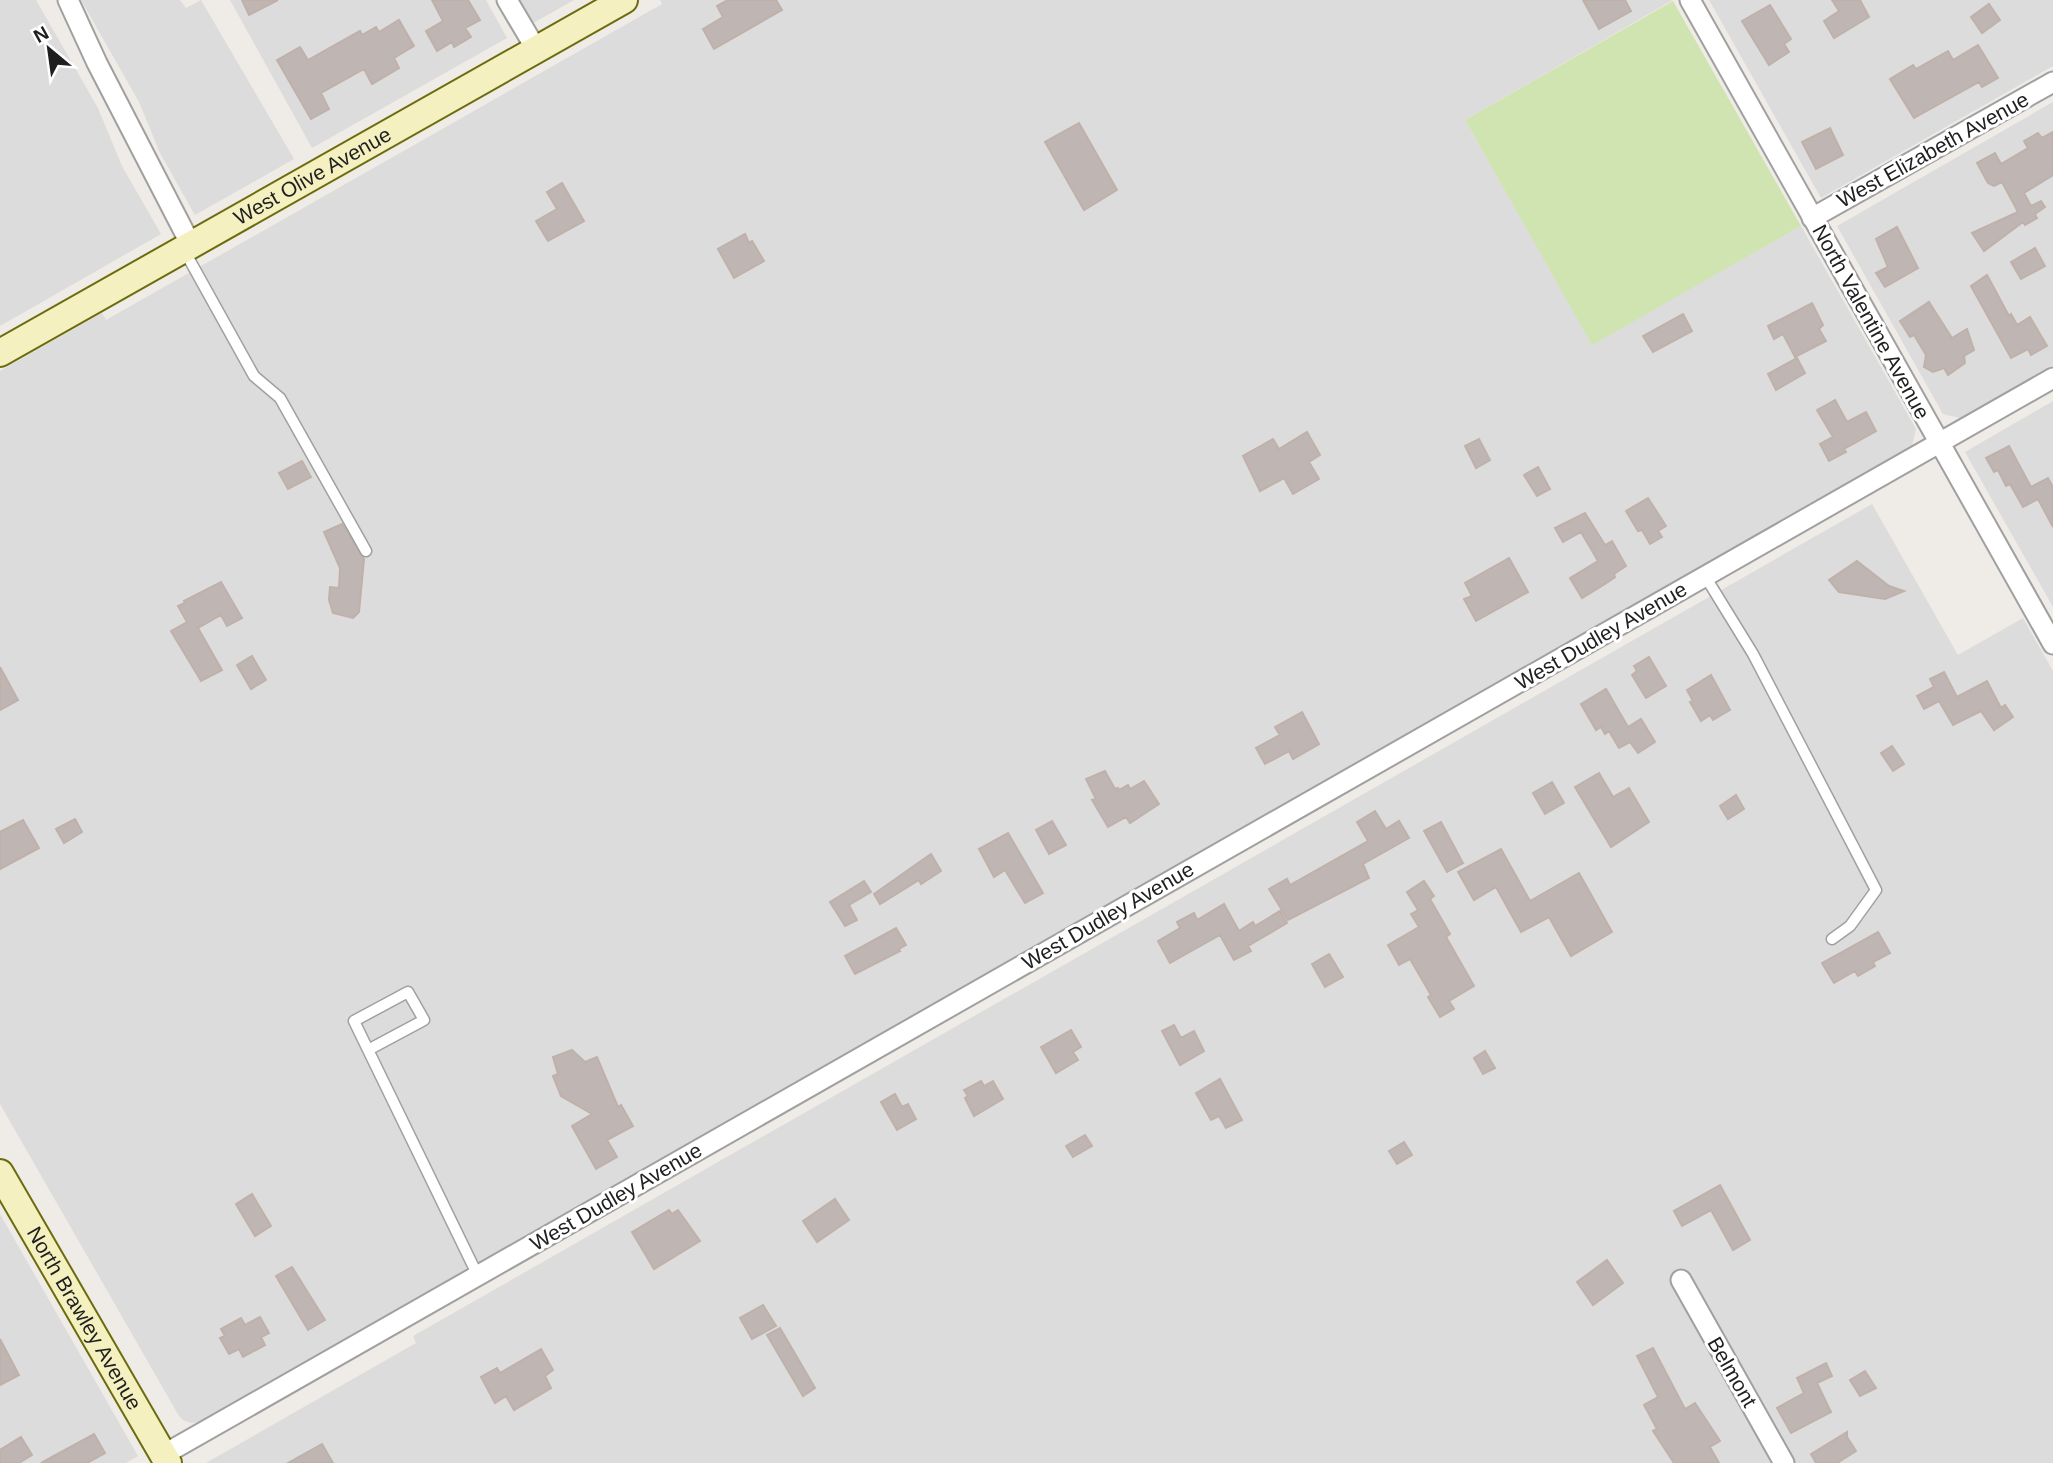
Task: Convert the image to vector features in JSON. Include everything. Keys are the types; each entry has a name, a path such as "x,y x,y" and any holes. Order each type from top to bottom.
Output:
{"main road":[{"name":"West Olive Avenue","path":"0,352 624,0"},
{"name":"North Brawley Avenue","path":"0,1173 166,1459"}],"street":[{"path":"68,0 188,247"},
{"path":"507,0 536,50"},
{"name":"North Valentine Avenue","path":"1690,0 2053,644"},
{"name":"West Elizabeth Avenue","path":"1812,218 2053,82"},
{"name":"West Dudley Avenue","path":"166,1459 478,1276 2053,378"},
{"name":"Belmont","path":"1681,1280 1784,1463"}],"lane":[{"path":"188,247 254,376 280,398 366,551"},
{"path":"1705,576 1753,654 1876,890 1850,926 1832,939"},
{"path":"368,1050 424,1020 408,992 354,1021 368,1050 478,1276"}],"shaded area":[{"path":"0,0 36,0 98,108 122,166 161,234 0,326"},
{"path":"81,0 180,0 186,8 201,0 294,159 195,215 160,153 139,102"},
{"path":"230,0 486,0 507,38 312,148"},
{"path":"513,0 574,0 528,26"},
{"path":"660,0 1673,0 1465,120 1592,344 1801,226 1916,429 1912,446 199,1422 191,1423 179,1416 0,1104 0,371 102,313 106,320 662,4"},
{"path":"1709,0 2053,0 2053,66 1821,198"},
{"path":"2053,102 2053,365 1960,418 1943,414 1837,226"},
{"path":"2053,401 2053,607 1965,452"},
{"path":"1872,504 1958,655 2023,618 2053,671 2053,1463 206,1463 416,1343 413,1336"},
{"path":"0,1214 138,1456 126,1463 0,1463"}],"green space":[{"path":"1673,1 1801,226 1592,345 1465,120"}],"building":[{"path":"242,0 278,0 249,15"},
{"path":"432,0 468,0 480,20 465,28 471,37 454,47 452,42 437,51 426,31 443,21"},
{"path":"728,0 776,0 782,10 714,49 703,29 723,17 717,6"},
{"path":"1583,0 1625,0 1631,11 1599,29"},
{"path":"1832,0 1860,0 1869,17 1834,38 1824,21 1839,11"},
{"path":"1989,4 2000,20 1982,33 1971,17"},
{"path":"1770,5 1791,39 1784,44 1789,52 1769,65 1742,21"},
{"path":"399,20 414,46 394,58 399,68 372,84 364,69 321,93 329,109 311,119 277,60 300,47 308,60 360,31 362,35 376,27 379,32"},
{"path":"1978,45 1998,78 1982,87 1979,82 1914,118 1890,79 1913,65 1916,69 1948,51 1953,60"},
{"path":"1079,123 1117,190 1084,210 1045,142"},
{"path":"1830,128 1843,155 1816,169 1802,142"},
{"path":"2053,132 2053,175 2024,193 2031,206 2041,201 2045,207 2035,214 2037,218 2025,225 2023,222 1984,251 1972,233 2018,212 2002,182 1994,186 1988,183 1977,163 1995,153 2001,164 2028,148 2024,141 2038,133 2042,138"},
{"path":"562,183 584,221 548,241 536,221 557,209 547,192"},
{"path":"1897,227 1918,268 1885,287 1876,273 1888,267 1876,239"},
{"path":"745,234 764,261 734,278 718,249"},
{"path":"2035,248 2045,266 2021,279 2011,262"},
{"path":"1987,275 2009,316 2011,314 2017,325 2030,317 2047,346 2031,355 2028,349 2011,358 1971,286"},
{"path":"1929,302 1952,338 1967,329 1974,350 1964,356 1965,363 1948,375 1944,368 1933,372 1924,367 1926,355 1914,335 1910,337 1900,321"},
{"path":"1812,303 1823,325 1819,329 1826,341 1795,357 1783,334 1774,339 1768,326"},
{"path":"1683,314 1692,331 1653,352 1643,336"},
{"path":"1797,358 1805,373 1776,390 1768,374"},
{"path":"1835,400 1847,422 1866,412 1876,431 1829,461 1820,444 1833,437 1817,410"},
{"path":"1307,432 1320,455 1309,462 1319,479 1293,494 1284,478 1260,491 1243,456 1273,439 1279,449"},
{"path":"1479,439 1490,460 1476,468 1465,446"},
{"path":"2009,446 2031,487 2048,478 2053,487 2053,527 2038,499 2023,507 2010,484 2006,486 1998,470 1994,472 1986,458"},
{"path":"302,461 311,477 288,489 279,473"},
{"path":"1538,467 1550,489 1537,496 1524,475"},
{"path":"1648,498 1666,526 1658,531 1662,537 1650,544 1626,511"},
{"path":"1585,513 1605,545 1612,541 1626,566 1614,574 1615,577 1582,598 1570,578 1598,561 1581,532 1563,542 1555,528"},
{"path":"342,524 364,559 359,612 353,618 333,613 329,600 330,587 339,588 340,568 324,532"},
{"path":"1509,558 1528,592 1476,621 1464,599 1472,596 1465,583"},
{"path":"1857,561 1889,586 1904,591 1885,599 1839,592 1829,580"},
{"path":"221,582 242,618 227,626 221,615 198,628 222,670 201,681 171,631 187,622 178,606"},
{"path":"252,656 266,680 251,689 237,665"},
{"path":"1649,657 1666,686 1646,698 1632,675 1637,671 1634,666"},
{"path":"0,667 18,700 0,710"},
{"path":"1944,672 1957,697 1987,681 2001,708 2005,705 2013,717 1994,730 1981,711 1953,725 1939,701 1924,709 1917,696 1934,687 1930,679"},
{"path":"1711,675 1730,710 1713,720 1710,715 1701,721 1690,702 1693,701 1687,690"},
{"path":"1606,689 1628,727 1641,719 1655,742 1638,753 1630,742 1619,748 1609,731 1605,734 1601,727 1596,730 1581,704"},
{"path":"1302,712 1319,744 1293,759 1289,751 1265,764 1256,748 1280,735 1275,727"},
{"path":"1892,746 1904,764 1893,771 1881,753"},
{"path":"1105,771 1115,789 1119,790 1128,785 1130,789 1144,781 1159,804 1130,823 1126,817 1108,827 1092,800 1096,799 1086,779"},
{"path":"1599,773 1613,797 1629,788 1649,822 1611,847 1575,787"},
{"path":"1552,782 1564,803 1545,814 1533,793"},
{"path":"1736,795 1744,809 1728,819 1720,806"},
{"path":"1375,811 1386,829 1399,821 1409,838 1363,864 1369,878 1288,920 1269,889 1287,879 1290,885 1368,841 1357,822"},
{"path":"75,819 82,832 64,843 56,829"},
{"path":"23,820 39,848 0,869 0,832"},
{"path":"1052,821 1066,845 1049,854 1036,830"},
{"path":"1441,822 1463,863 1447,872 1424,831"},
{"path":"1008,833 1043,893 1025,903 1005,870 994,877 979,849"},
{"path":"1501,849 1530,901 1579,873 1612,932 1571,956 1549,917 1521,932 1496,887 1474,900 1458,872"},
{"path":"931,854 941,871 921,884 919,880 880,904 874,894"},
{"path":"864,881 871,892 849,905 857,920 845,926 830,902"},
{"path":"1424,881 1434,896 1430,899 1450,934 1446,937 1474,986 1449,1001 1454,1009 1440,1017 1428,997 1431,995 1410,959 1399,965 1388,945 1419,927 1411,914 1418,910 1407,892"},
{"path":"1224,904 1239,931 1253,922 1255,926 1280,911 1287,923 1248,946 1251,951 1234,960 1220,935 1170,963 1158,941 1180,928 1177,922 1194,913 1197,920"},
{"path":"896,928 906,945 899,949 900,951 855,974 845,956"},
{"path":"1878,932 1890,953 1873,962 1875,966 1858,976 1855,971 1834,983 1822,963"},
{"path":"1329,954 1343,977 1325,987 1312,964"},
{"path":"1174,1025 1181,1038 1194,1031 1204,1051 1180,1065 1162,1031"},
{"path":"1071,1030 1081,1047 1073,1052 1078,1060 1056,1073 1041,1047"},
{"path":"572,1050 585,1062 597,1057 618,1107 621,1105 633,1126 607,1140 617,1157 596,1169 572,1126 592,1114 561,1096 553,1076 558,1074 553,1057"},
{"path":"1485,1051 1495,1068 1483,1074 1474,1058"},
{"path":"1220,1079 1242,1120 1226,1128 1219,1116 1211,1120 1196,1093"},
{"path":"981,1081 984,1086 993,1081 1003,1099 974,1116 964,1090"},
{"path":"895,1094 902,1107 908,1104 916,1119 897,1130 881,1102"},
{"path":"1085,1135 1092,1146 1073,1157 1066,1146"},
{"path":"1404,1142 1412,1155 1397,1164 1389,1151"},
{"path":"1720,1185 1750,1240 1733,1250 1711,1210 1682,1226 1674,1211"},
{"path":"252,1194 271,1226 255,1236 236,1204"},
{"path":"835,1199 849,1220 817,1242 803,1221"},
{"path":"669,1210 672,1214 678,1210 700,1241 654,1269 632,1232"},
{"path":"1607,1260 1623,1283 1593,1305 1577,1282"},
{"path":"292,1267 325,1320 308,1330 276,1276"},
{"path":"763,1305 776,1326 752,1339 740,1318"},
{"path":"260,1317 269,1333 261,1337 265,1345 243,1357 239,1349 229,1354 220,1338 225,1336 221,1329 241,1318 245,1325"},
{"path":"780,1328 815,1388 803,1396 767,1335"},
{"path":"0,1339 19,1375 0,1385"},
{"path":"1653,1348 1685,1409 1695,1403 1720,1441 1710,1447 1719,1463 1674,1463 1653,1431 1657,1429 1644,1405 1658,1397 1637,1356"},
{"path":"541,1349 553,1370 545,1376 551,1388 514,1410 506,1396 495,1403 481,1377 497,1368 500,1373"},
{"path":"1826,1363 1832,1376 1817,1383 1831,1412 1791,1433 1777,1408 1804,1393 1797,1378"},
{"path":"1865,1371 1876,1388 1860,1396 1850,1380"},
{"path":"1847,1432 1847,1437 1856,1451 1837,1463 1816,1463 1811,1454"},
{"path":"94,1434 105,1453 87,1463 41,1463"},
{"path":"21,1437 32,1455 19,1463 0,1463 0,1450"},
{"path":"322,1444 333,1463 288,1463"}]}
